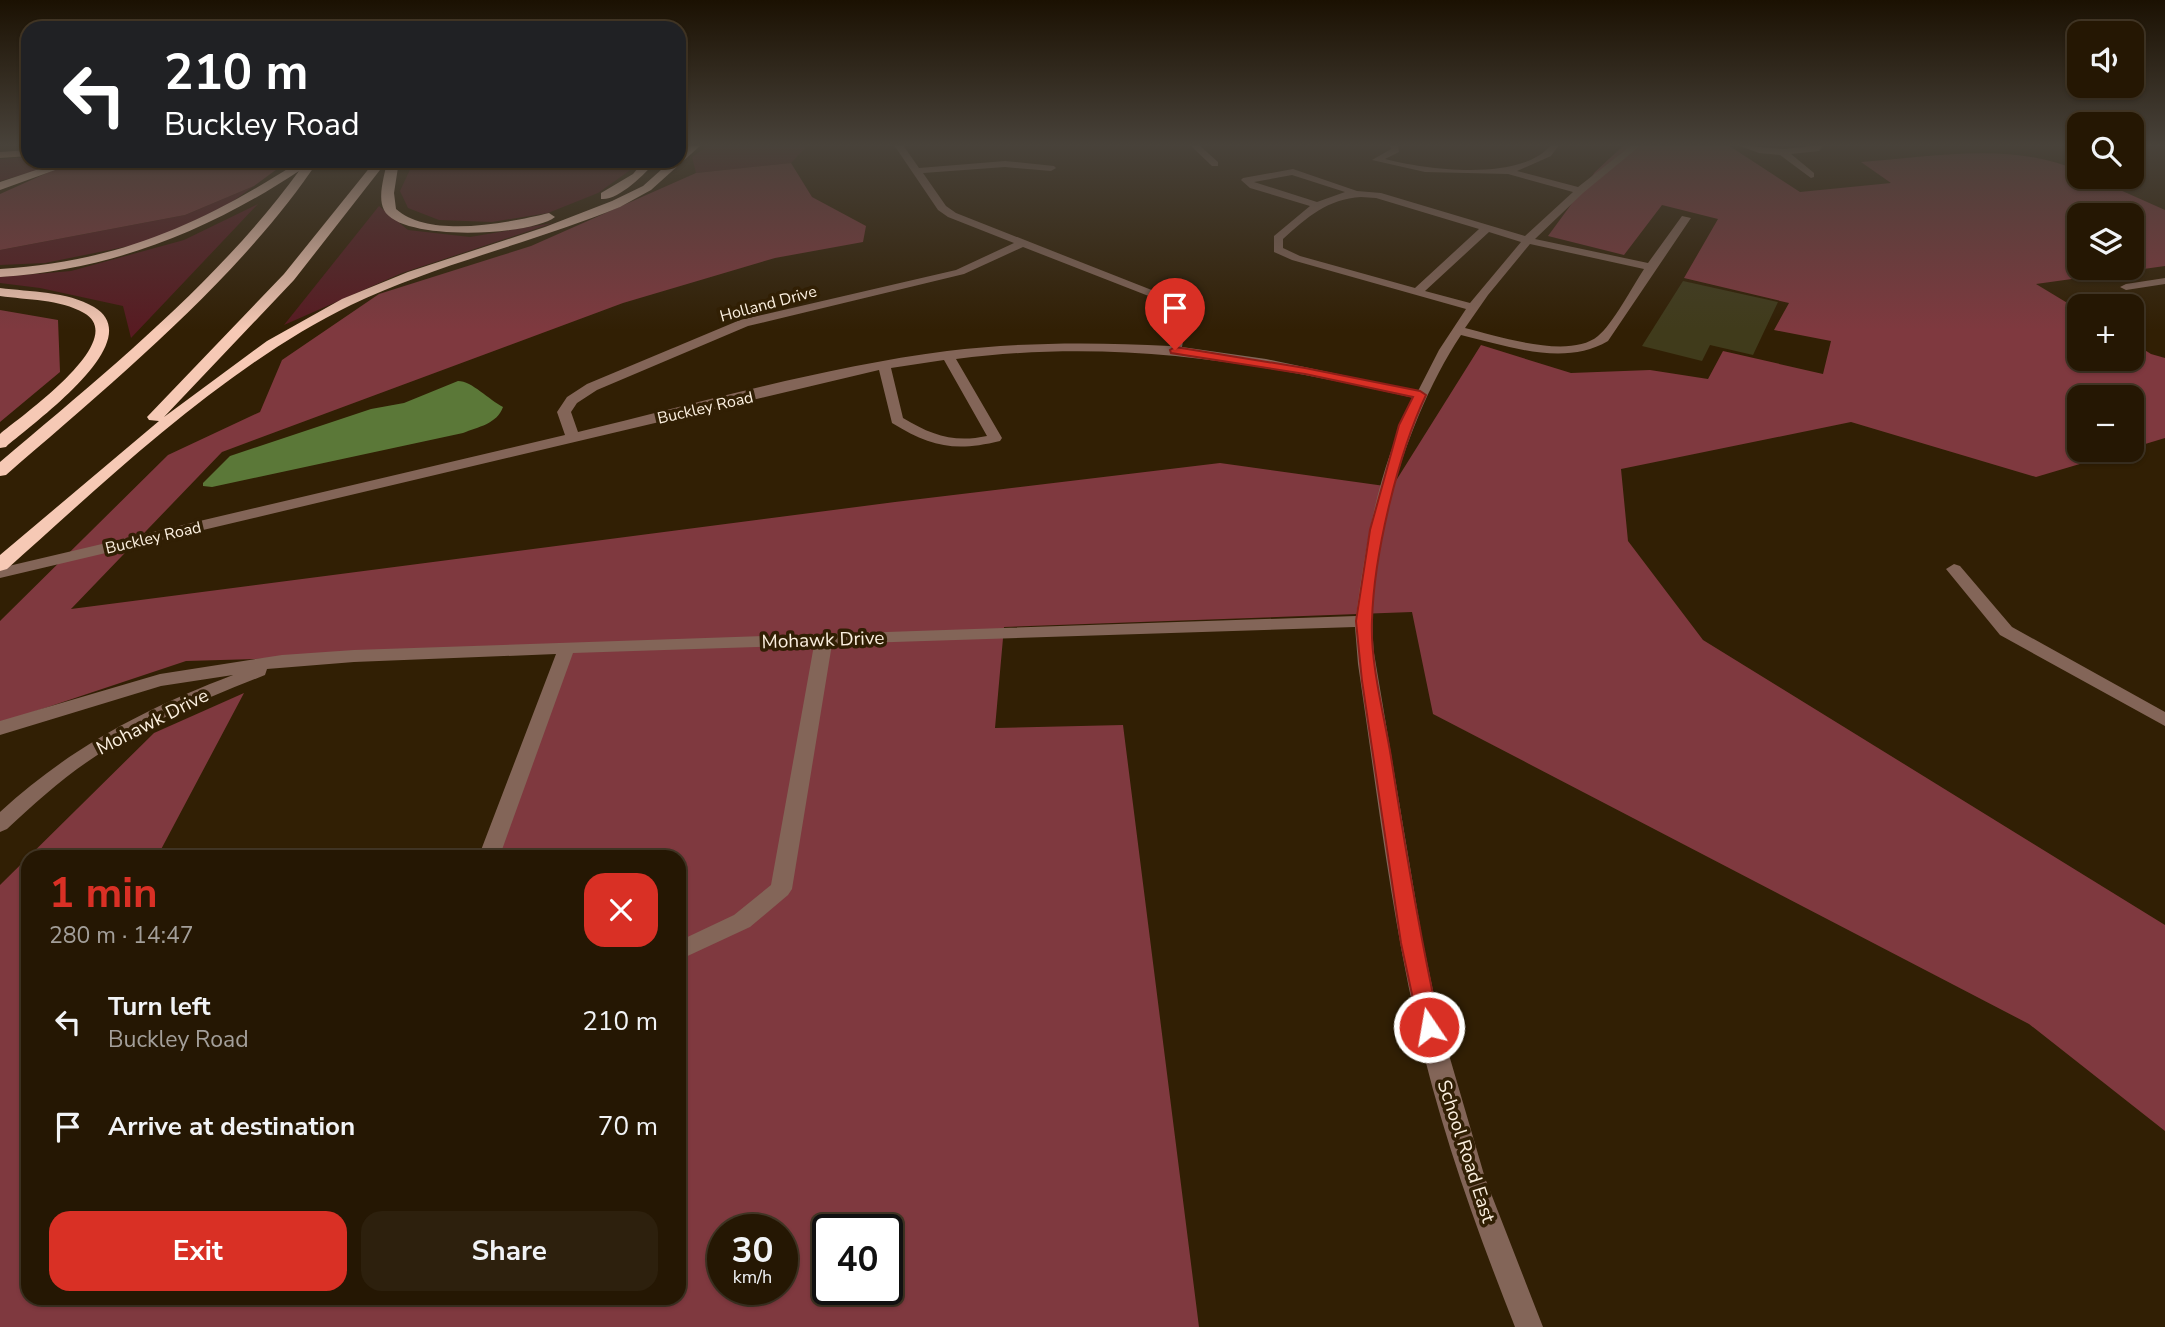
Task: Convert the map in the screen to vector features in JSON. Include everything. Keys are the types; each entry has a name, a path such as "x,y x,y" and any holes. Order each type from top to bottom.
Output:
{"highway":[{"path":"0,273 64,266 151,244 236,207"},
{"path":"0,471 138,350 205,286 277,207"},
{"path":"80,493 289,277 345,207"},
{"path":"389,207 397,216 412,223 456,229 497,228 563,213 576,207"},
{"path":"0,565 80,493 230,371 309,321 370,292 609,207"},
{"path":"0,292 45,298 82,307 97,316 104,333 100,347 83,368 0,443"}],"street":[{"path":"941,207 952,215 1020,244 1168,300 1179,309 1183,320 1175,350"},
{"path":"1315,207 1278,238 1278,250 1306,261 1471,307"},
{"path":"1417,207 1526,240 1651,267"},
{"name":"School Road East","path":"1529,1327 1460,1141 1429,1027 1411,943 1370,681 1364,621 1377,530 1406,425 1420,395 1471,307 1526,240 1560,207"},
{"path":"1457,330 1563,351 1596,346 1686,218"},
{"path":"1417,292 1487,228"},
{"name":"Holland Drive","path":"573,438 564,412 572,400 618,376 744,323 960,272 1020,244"},
{"path":"2126,287 2165,281"},
{"name":"Buckley Road","path":"0,573 884,366 947,355 1066,346 1175,350 1292,369 1420,395"},
{"path":"884,366 897,419 925,438 965,446 995,438 947,355"},
{"path":"1954,569 2006,631 2165,720"},
{"name":"Mohawk Drive","path":"0,728 160,680 282,661 567,648 1364,621"},
{"path":"686,948 742,921 781,889 824,639"},
{"path":"491,850 567,648"},
{"name":"Mohawk Drive","path":"0,824 60,773 116,735 182,702 282,661"}],"shaded area":[{"path":"0,207 204,207 185,215 0,250"},
{"path":"204,207 223,207 149,242 45,263 0,265 0,250 185,215"},
{"path":"255,207 131,338 123,306 40,288 0,283 0,277 71,271 184,240"},
{"path":"378,207 408,230 470,237 553,223 402,273 284,325"},
{"path":"563,207 548,213 492,222 439,220 408,208"},
{"path":"619,207 830,207 866,226 863,242 775,258 623,303 222,452 71,609 895,502 1220,463 1392,487 1481,345 1571,373 1650,370 1708,379 1723,351 1823,374 1831,341 1774,330 1789,303 1684,278 1718,219 1670,207 2067,207 2067,280 2036,284 2067,303 2067,371 2144,371 2144,350 2165,358 2165,438 2144,444 2144,385 2067,385 2067,462 2087,462 2036,477 1851,422 1621,469 1628,541 1703,640 2165,925 2165,1131 2029,1024 1433,714 1412,612 1004,627 995,728 1123,725 1199,1327 0,1327 0,885 21,864 21,1305 686,1305 686,850 492,850 572,650 186,661 0,723 0,621 168,455 260,412 282,360 379,294 531,246"},
{"path":"1569,207 1661,207 1624,255 1548,236"},
{"path":"2144,207 2165,210 2165,266 2144,269"},
{"path":"0,310 58,320 60,372 0,422"},
{"path":"458,381 475,387 503,407 500,413 486,424 463,433 212,487 203,486 230,456 371,409 404,403"},
{"path":"244,693 161,850 35,850 154,733"}],"building":[{"path":"1683,281 1778,302 1753,355 1710,345 1702,361 1642,346"}],"route":[{"path":"1175,350 1305,371 1420,395 1406,425 1377,530 1364,621 1370,681 1411,943 1429,1027"}]}
